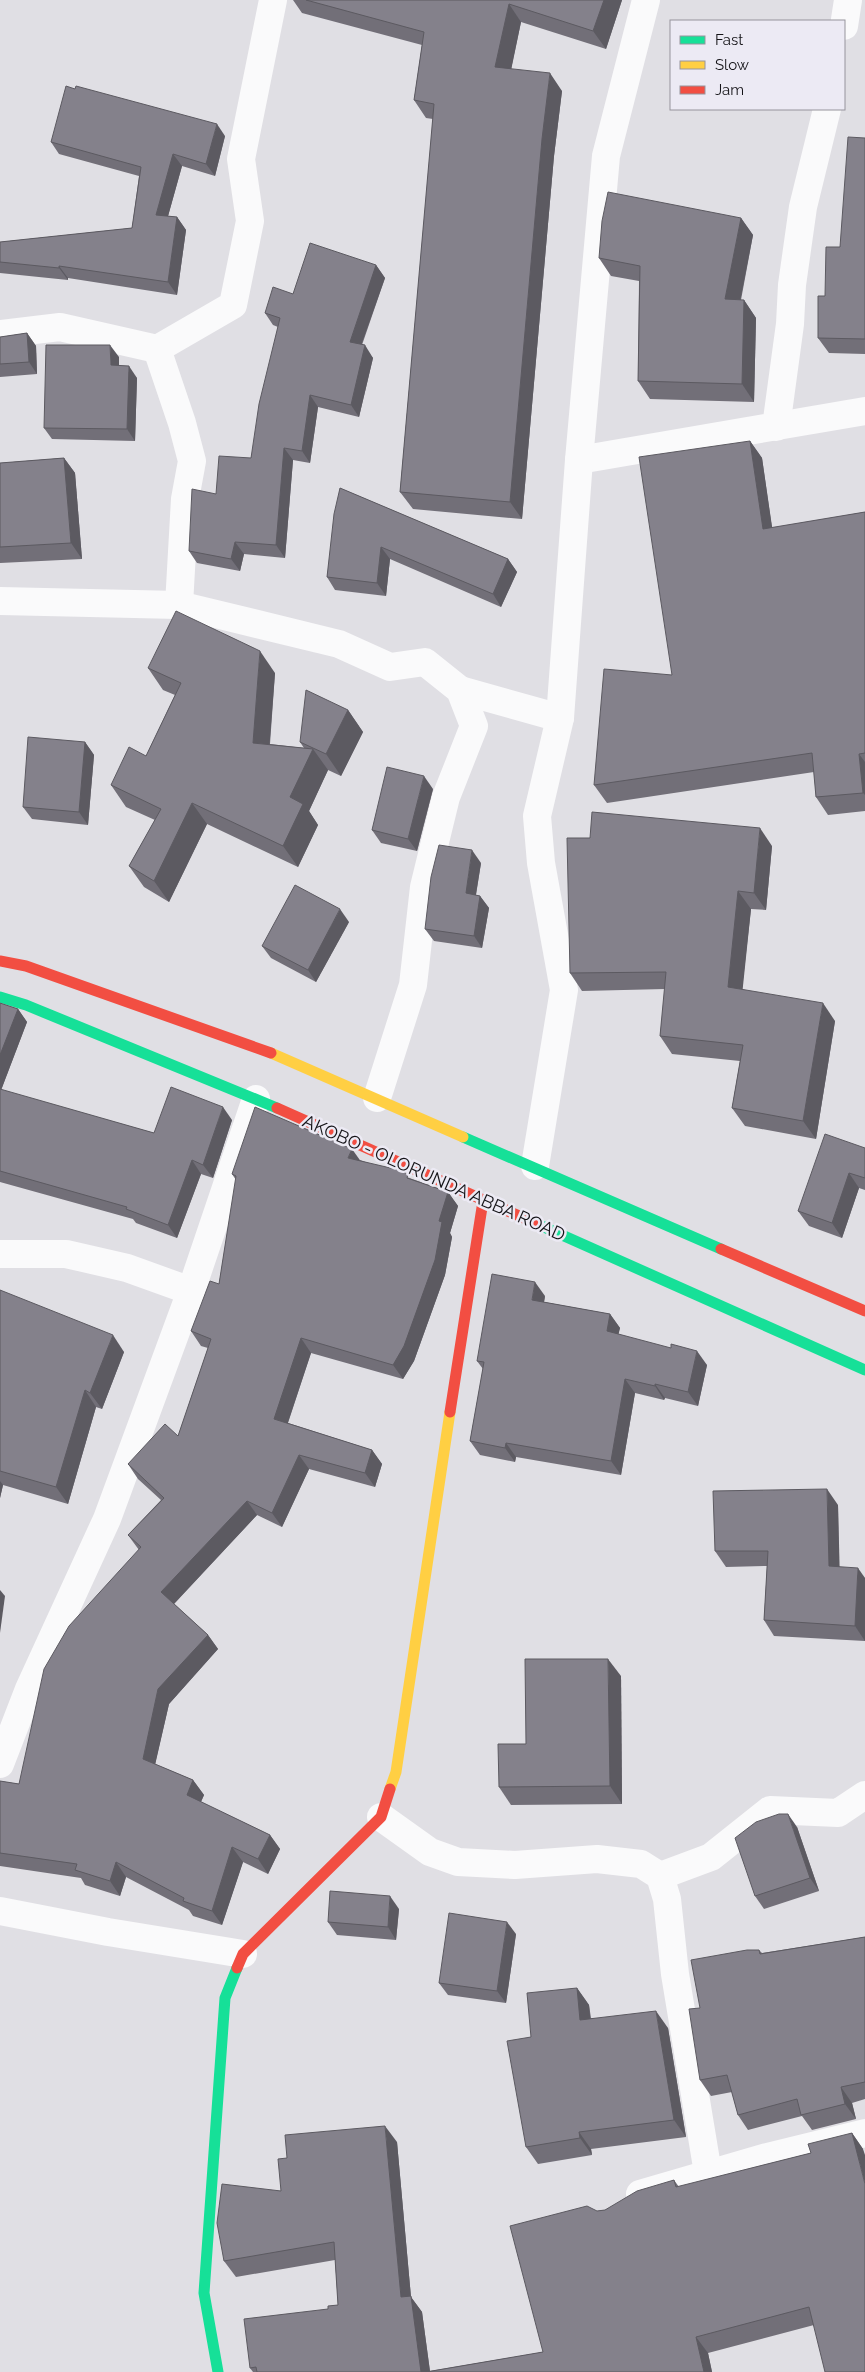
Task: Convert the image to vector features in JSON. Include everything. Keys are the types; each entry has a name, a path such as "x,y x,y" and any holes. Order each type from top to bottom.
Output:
{"main road":[{"path":"0,961 26,966 254,1046 535,1166 865,1311"},
{"name":"AKOBO - OLORUNDA ABBA ROAD","path":"0,997 26,1004 256,1099 865,1370"},
{"path":"218,2372 204,2293 225,1998 243,1954 381,1817 396,1772 483,1201"}],"street":[{"path":"0,334 60,327 157,349 233,305 250,221 241,160 273,0"},
{"path":"535,1166 564,990 541,863 537,816 560,718 579,460 606,156 646,0"},
{"path":"845,20 848,0"},
{"path":"776,427 803,207 827,110"},
{"path":"157,349 182,423 192,461 185,499 179,605"},
{"path":"579,460 865,411"},
{"path":"0,601 179,605 339,644 390,667 425,662 460,690 560,718"},
{"path":"377,1098 413,985 424,887 446,797 474,726 460,690"},
{"path":"0,1764 29,1690 107,1519 191,1291 256,1099"},
{"path":"0,1254 66,1254 127,1268 191,1291"},
{"path":"660,1876 712,1857 770,1810 838,1813 863,1799 865,1795"},
{"path":"381,1817 430,1852 458,1862 515,1865 597,1859 641,1864 660,1876 667,1898 675,1974 708,2173"},
{"path":"0,1911 108,1932 243,1954"},
{"path":"616,2208 646,2191 708,2173 865,2133"}],"building":[{"path":"306,0 604,0 593,31 509,4 495,67 550,73 542,139 510,502 400,492 434,104 414,100 424,32"},
{"path":"66,86 75,89 76,86 217,124 206,164 173,154 156,215 177,217 168,282 59,266 59,268 0,262 0,242 132,228 141,167 51,142"},
{"path":"848,137 865,138 865,339 818,338 818,296 825,296 826,247 840,247"},
{"path":"608,192 741,218 725,299 744,300 742,384 638,381 640,266 599,258 602,221"},
{"path":"310,243 376,265 350,342 365,345 351,405 310,395 302,451 284,448 276,545 235,542 231,559 189,551 192,489 216,494 219,456 251,458 259,404 280,318 265,313 273,287 293,294"},
{"path":"27,333 29,362 0,364 0,337"},
{"path":"46,345 110,345 111,365 129,366 127,429 44,428"},
{"path":"750,441 763,529 865,512 865,753 859,754 863,793 816,797 812,753 594,785 604,669 672,675 639,457"},
{"path":"64,458 71,543 0,547 0,463"},
{"path":"340,488 508,559 493,594 381,547 377,583 327,577 334,514"},
{"path":"176,611 260,651 253,743 313,749 290,797 303,804 283,846 192,803 154,881 129,866 161,809 111,785 129,747 146,756 181,683 148,668"},
{"path":"306,690 348,710 326,754 300,742"},
{"path":"28,737 85,742 79,812 23,807"},
{"path":"387,767 424,776 408,839 372,830"},
{"path":"592,812 760,828 754,893 738,891 728,987 823,1003 803,1121 732,1108 743,1045 660,1036 666,972 570,973 567,838 590,838"},
{"path":"439,845 472,850 466,893 480,896 474,936 425,929 431,877"},
{"path":"295,885 340,909 308,970 262,946"},
{"path":"0,1003 18,1009 0,1055"},
{"path":"171,1087 223,1107 203,1165 192,1160 168,1225 126,1209 127,1207 0,1171 0,1089 154,1133"},
{"path":"255,1107 352,1149 348,1158 399,1170 408,1174 407,1178 448,1192 439,1221 442,1222 435,1260 404,1346 393,1365 301,1338 274,1419 372,1450 365,1473 299,1455 272,1513 247,1501 161,1592 208,1635 158,1689 143,1759 193,1780 187,1795 270,1835 258,1859 232,1847 212,1911 183,1901 184,1898 116,1862 110,1881 75,1870 77,1864 0,1853 0,1781 19,1784 44,1669 69,1626 141,1547 128,1535 164,1498 128,1464 165,1424 178,1436 211,1339 191,1331 210,1281 219,1284 236,1176 232,1174"},
{"path":"825,1134 865,1148 865,1178 849,1173 832,1223 798,1211"},
{"path":"492,1274 535,1282 532,1300 610,1314 607,1331 671,1348 671,1344 697,1351 688,1392 625,1379 611,1461 506,1443 505,1448 470,1441 484,1362 477,1361"},
{"path":"0,1290 113,1335 90,1393 85,1390 56,1487 0,1471"},
{"path":"827,1489 829,1566 858,1568 855,1626 764,1620 768,1551 715,1551 713,1491"},
{"path":"525,1659 608,1659 610,1786 499,1787 498,1744 526,1744"},
{"path":"779,1814 788,1814 810,1878 755,1896 735,1838 756,1822"},
{"path":"330,1891 390,1896 388,1927 328,1922"},
{"path":"449,1913 507,1922 497,1991 439,1983"},
{"path":"865,1937 865,2082 841,2087 845,2104 801,2115 797,2099 738,2115 727,2075 700,2080 689,2009 700,2008 691,1960 747,1950 759,1950 760,1954"},
{"path":"577,1988 580,2020 656,2011 674,2120 579,2132 580,2138 526,2147 507,2041 531,2037 527,1993"},
{"path":"385,2126 401,2297 411,2296 421,2372 257,2372 256,2367 250,2368 244,2319 328,2309 328,2306 338,2305 334,2242 224,2261 217,2223 222,2184 281,2191 278,2159 287,2158 285,2135"},
{"path":"852,2133 865,2184 865,2372 825,2372 809,2307 696,2337 704,2372 426,2372 543,2352 510,2226 587,2206 597,2211 605,2210 637,2191 674,2180 676,2187 811,2153 808,2144"}],"traffic: fast":[{"path":"0,997 26,1005 277,1108"},
{"path":"463,1137 721,1249"},
{"path":"535,1223 865,1370"},
{"path":"218,2372 204,2293 225,1998 237,1968"}],"traffic: slow":[{"path":"271,1053 463,1137"},
{"path":"390,1789 396,1772 450,1412"}],"traffic: jam":[{"path":"0,961 26,966 271,1053"},
{"path":"277,1108 535,1223"},
{"path":"450,1412 483,1201"},
{"path":"721,1249 865,1311"},
{"path":"237,1968 243,1954 381,1817 390,1789"}]}
